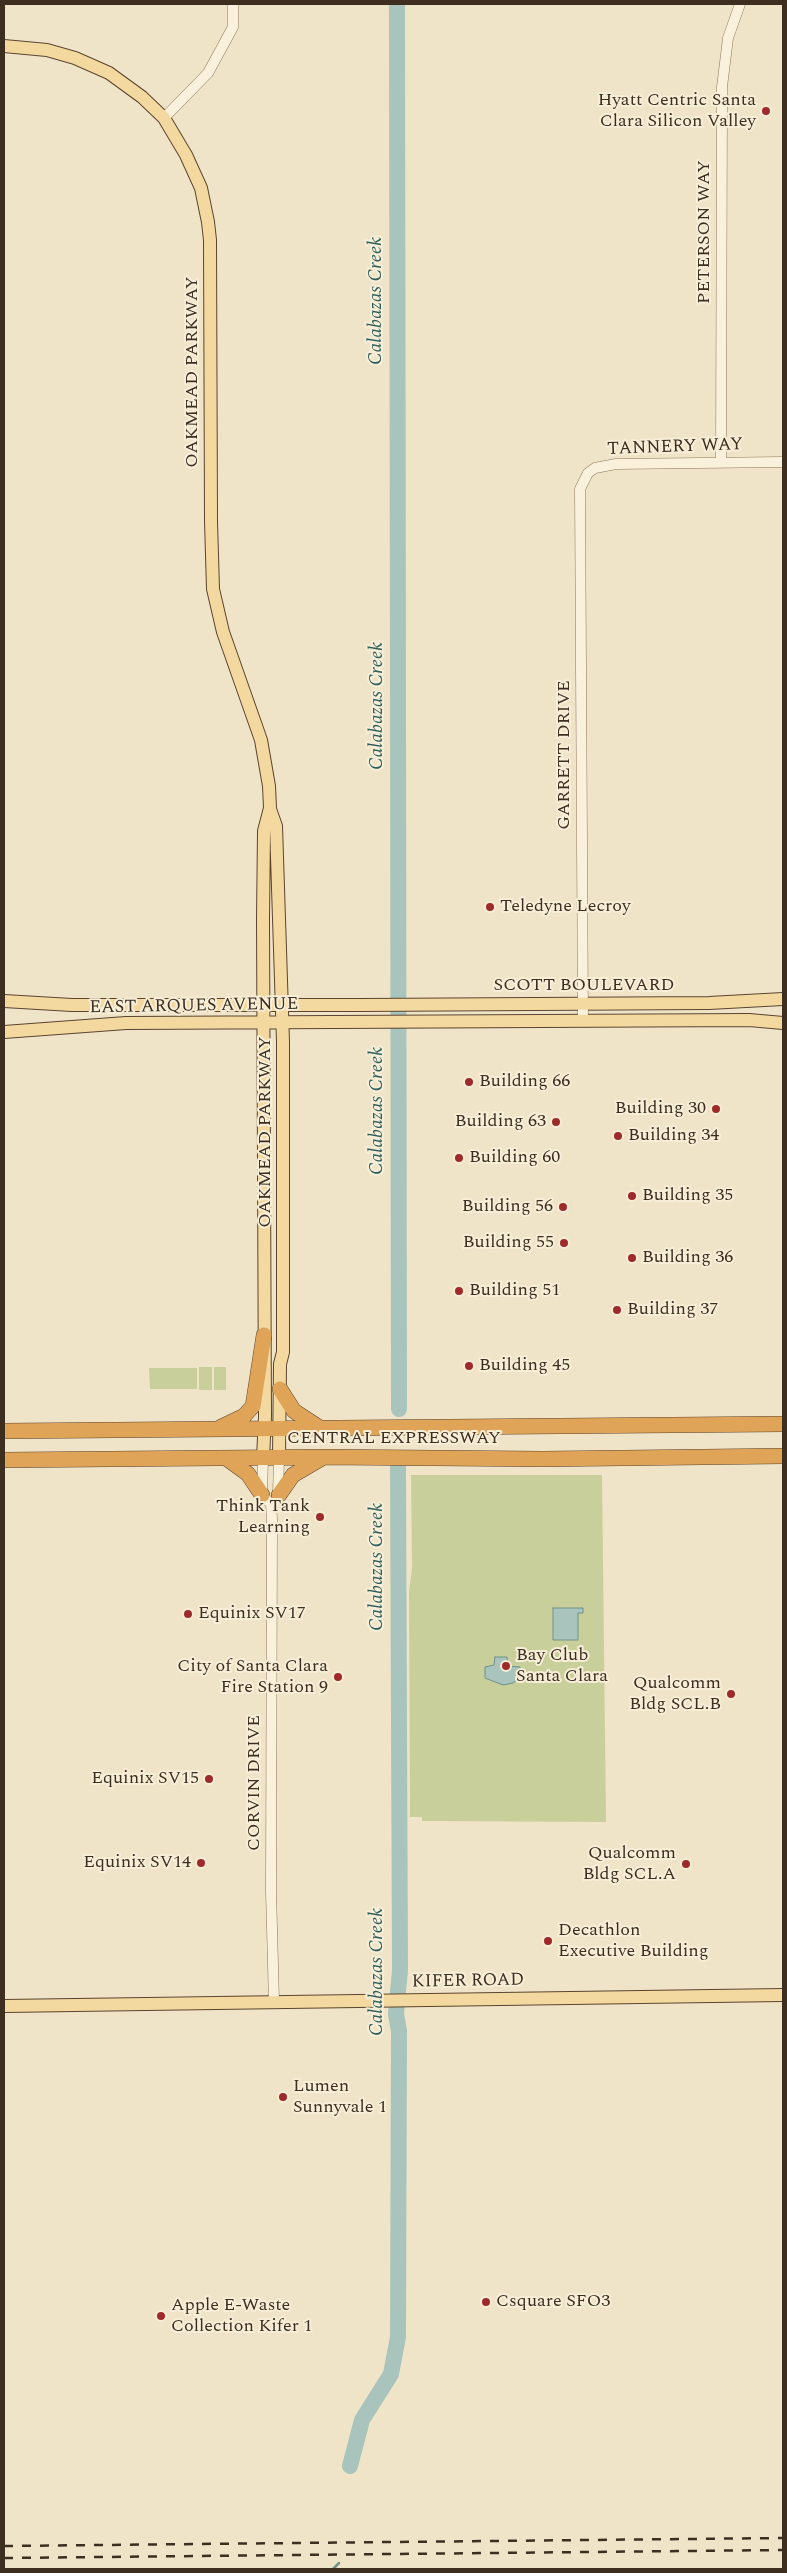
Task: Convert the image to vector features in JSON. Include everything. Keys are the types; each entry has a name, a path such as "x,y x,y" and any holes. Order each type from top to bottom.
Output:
{"highway":[{"path":"216,1429 244,1416 253,1406 264,1335"},
{"path":"280,1389 294,1411 320,1428"},
{"name":"CENTRAL EXPRESSWAY","path":"4,1430 783,1424"},
{"name":"CENTRAL EXPRESSWAY","path":"4,1460 278,1457 553,1459 783,1456"},
{"path":"226,1458 248,1474 271,1498 293,1475 325,1457"}],"main road":[{"name":"OAKMEAD PARKWAY","path":"4,46 59,53 90,64 120,80 164,118 186,155 201,188 208,226 213,589 223,632 261,740 268,775 270,808 276,826 283,1022 283,1352 280,1389 272,1429 263,1458"},
{"name":"OAKMEAD PARKWAY","path":"270,808 264,831 264,1335 272,1429 278,1457"},
{"name":"SCOTT BOULEVARD","path":"385,1005 718,1003 783,999"},
{"name":"EAST ARQUES AVENUE","path":"4,1000 72,1005 385,1005"},
{"name":"SCOTT BOULEVARD","path":"385,1021 749,1020 783,1023"},
{"name":"EAST ARQUES AVENUE","path":"4,1032 126,1023 385,1021"},
{"name":"KIFER ROAD","path":"4,2006 783,1995"}],"street":[{"path":"164,118 208,73 233,27 233,4"},
{"name":"PETERSON WAY","path":"721,462 722,86 728,38 740,4"},
{"name":"TANNERY WAY","path":"580,489 588,473 605,465 783,462"},
{"name":"GARRETT DRIVE","path":"580,489 583,1021"},
{"name":"CORVIN DRIVE","path":"274,2002 271,1498 278,1457"},
{"name":"CORVIN DRIVE","path":"263,1458 271,1498"}],"green space":[{"path":"199,1367 212,1367 212,1390 199,1390"},
{"path":"214,1367 226,1367 226,1390 214,1390"},
{"path":"149,1368 197,1368 197,1389 150,1389"},
{"name":"Bay Club Santa Clara","path":"411,1475 602,1475 606,1822 422,1821 422,1817 410,1817 409,1592 412,1568"}],"water":[{"path":"553,1608 583,1608 583,1613 578,1613 578,1640 553,1640"},
{"path":"495,1657 507,1657 508,1666 520,1667 520,1678 513,1683 503,1685 485,1678 485,1667 494,1665"}],"waterway":[{"name":"Calabazas Creek","path":"397,4 399,1409"},
{"name":"Calabazas Creek","path":"350,2466 362,2420 391,2374 398,2337 399,2031 396,2014 400,1970 398,1467"},
{"path":"333,2569 339,2563"}],"railway":[{"path":"4,2546 783,2538"},
{"path":"4,2558 783,2550"}],"place":[{"name":"Hyatt Centric Santa Clara Silicon Valley","path":"766,111"},
{"name":"Teledyne Lecroy","path":"490,907"},
{"name":"Building 66","path":"469,1082"},
{"name":"Building 30","path":"716,1109"},
{"name":"Building 63","path":"556,1122"},
{"name":"Building 34","path":"618,1136"},
{"name":"Building 60","path":"459,1158"},
{"name":"Building 35","path":"632,1196"},
{"name":"Building 56","path":"563,1207"},
{"name":"Building 55","path":"564,1243"},
{"name":"Building 36","path":"632,1258"},
{"name":"Building 51","path":"459,1291"},
{"name":"Building 37","path":"617,1310"},
{"name":"Building 45","path":"469,1366"},
{"name":"Think Tank Learning","path":"320,1517"},
{"name":"Equinix SV17","path":"188,1614"},
{"name":"Bay Club Santa Clara","path":"506,1666"},
{"name":"City of Santa Clara Fire Station 9","path":"338,1677"},
{"name":"Qualcomm Bldg SCL.B","path":"731,1694"},
{"name":"Equinix SV15","path":"209,1779"},
{"name":"Equinix SV14","path":"201,1863"},
{"name":"Qualcomm Bldg SCL.A","path":"686,1864"},
{"name":"Decathlon Executive Building","path":"548,1941"},
{"name":"Lumen Sunnyvale 1","path":"283,2097"},
{"name":"Csquare SFO3","path":"486,2302"},
{"name":"Apple E-Waste Collection Kifer 1","path":"161,2316"}]}
